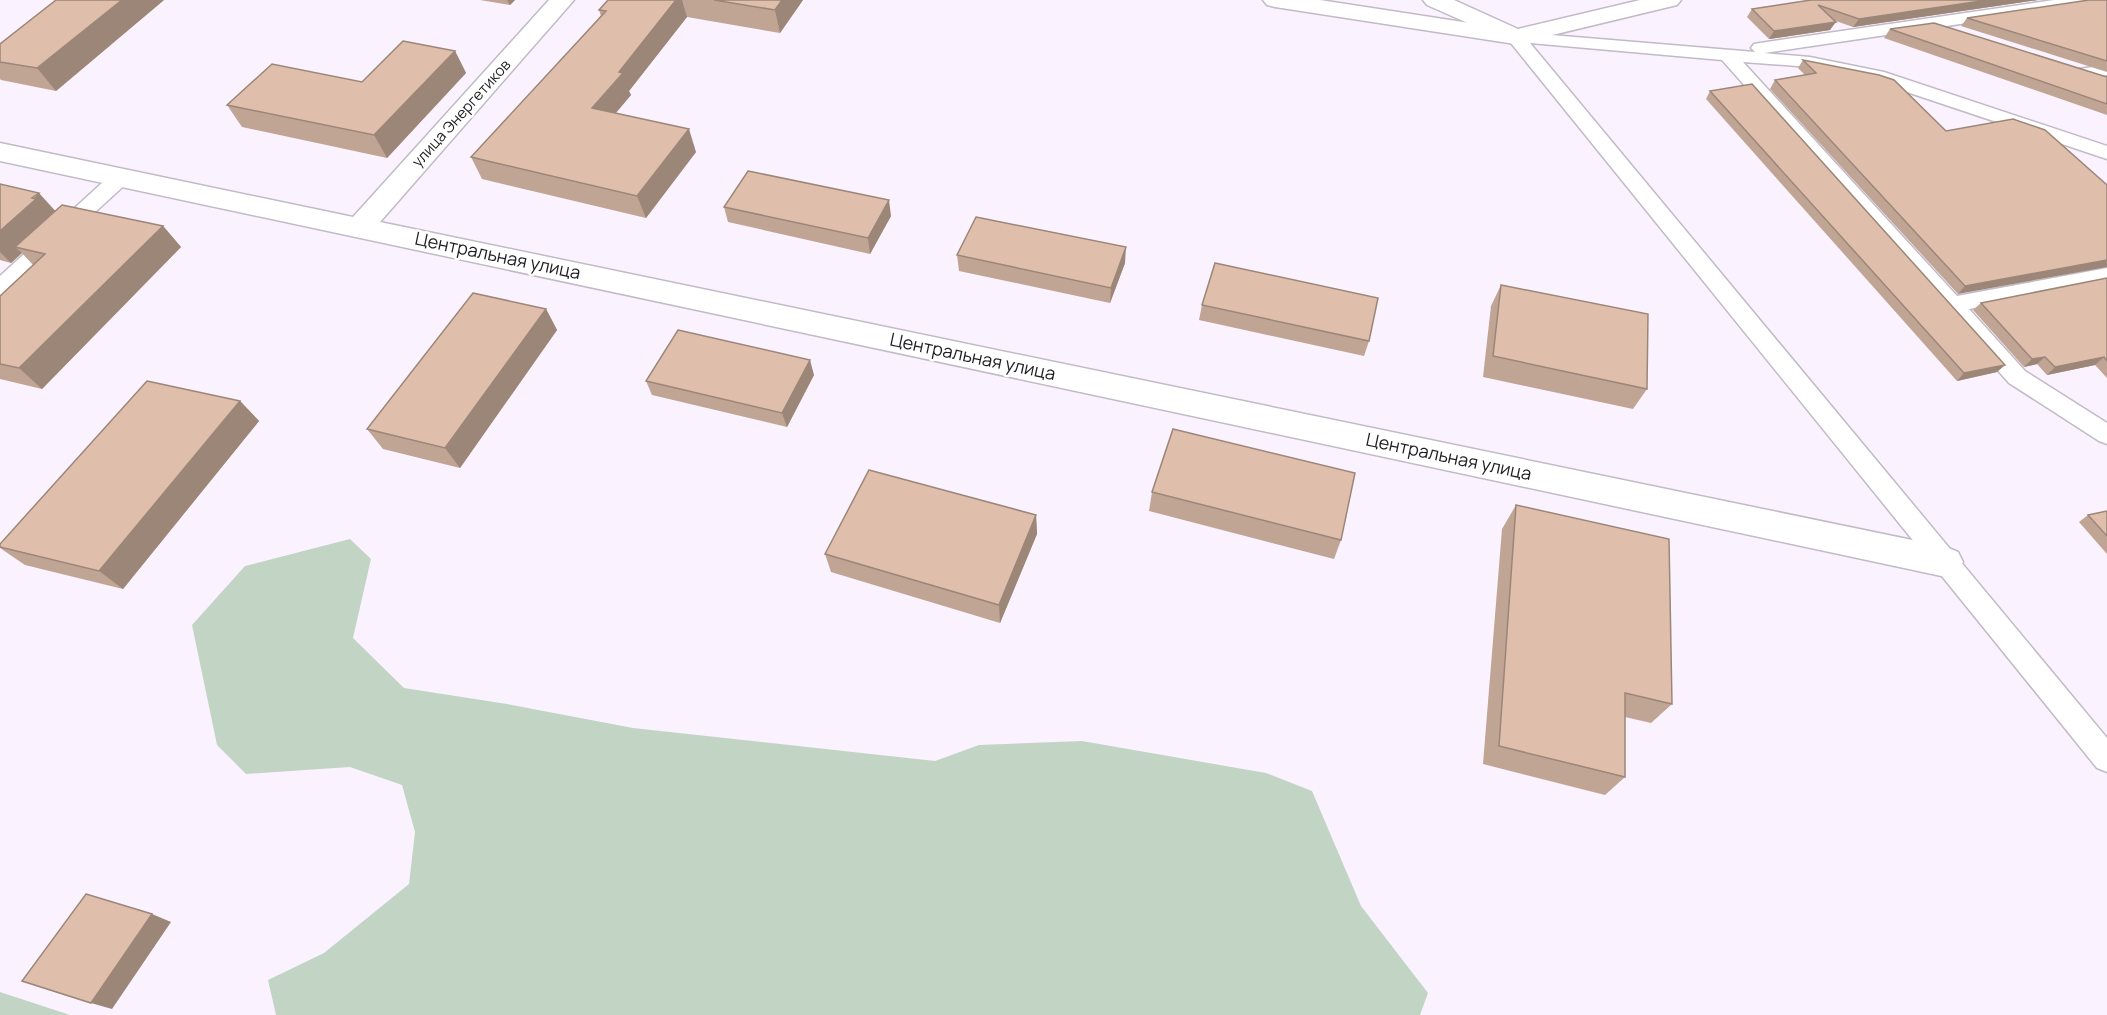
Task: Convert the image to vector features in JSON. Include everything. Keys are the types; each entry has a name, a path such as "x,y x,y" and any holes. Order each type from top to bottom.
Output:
{"street":[{"name":"улица Энергетиков","path":"361,226 562,0"},
{"path":"1275,0 1515,37 1669,0"},
{"path":"1435,0 1515,37"},
{"name":"Центральная улица","path":"0,152 361,226 1946,562"}],"lane":[{"path":"1725,53 2089,0"},
{"path":"1928,23 1962,34"},
{"path":"1515,37 1810,62 1878,76 2107,153"},
{"path":"1515,37 2107,759"},
{"path":"1725,53 2017,377 2107,435"},
{"path":"2063,66 2107,80"},
{"path":"2085,73 2107,70"},
{"path":"0,288 121,177"},
{"path":"1952,305 2107,275"}],"green space":[{"path":"350,539 371,559 353,638 404,688 507,704 633,728 935,761 979,745 1082,741 1266,773 1312,791 1361,906 1428,993 1420,1015 276,1015 268,980 324,953 409,884 415,832 402,785 350,767 246,774 217,745 192,625 245,566"},
{"path":"0,992 70,1015 0,1015"}],"building":[{"path":"56,0 122,0 37,68 0,62 0,44"},
{"path":"608,0 676,0 619,72 623,73 592,108 689,129 637,196 471,157 606,11 599,10"},
{"path":"714,0 782,0 775,10"},
{"path":"1811,0 1988,0 1859,19 1818,5 1836,22 1774,31 1752,9"},
{"path":"2089,0 2107,0 2107,61 1967,18"},
{"path":"1934,23 2107,77 2107,104 1890,29"},
{"path":"403,41 455,51 374,135 227,105 272,64 362,82"},
{"path":"1803,60 1894,80 1946,131 2013,119 2045,130 2107,185 2107,260 1965,286 1775,80 1816,73"},
{"path":"1752,84 2005,365 1964,373 1710,91"},
{"path":"748,171 889,200 868,238 724,207"},
{"path":"0,184 39,193 32,198 36,199 0,231"},
{"path":"62,205 163,226 19,368 0,364 0,296 45,254 15,247"},
{"path":"976,217 1126,247 1111,288 957,255"},
{"path":"1215,263 1378,298 1369,341 1202,305"},
{"path":"2107,278 2107,361 2104,357 2055,367 2045,357 2032,359 1981,303"},
{"path":"1501,285 1648,314 1647,389 1493,356"},
{"path":"473,293 546,309 445,448 367,429"},
{"path":"678,330 810,360 782,413 646,381"},
{"path":"147,381 240,401 99,571 0,547 0,544"},
{"path":"1173,429 1355,473 1341,540 1152,492"},
{"path":"869,470 1036,515 999,605 825,554"},
{"path":"1516,505 1669,539 1672,704 1625,693 1625,777 1499,746"},
{"path":"2107,511 2107,536 2088,515"},
{"path":"86,894 152,914 91,1003 22,981"}]}
